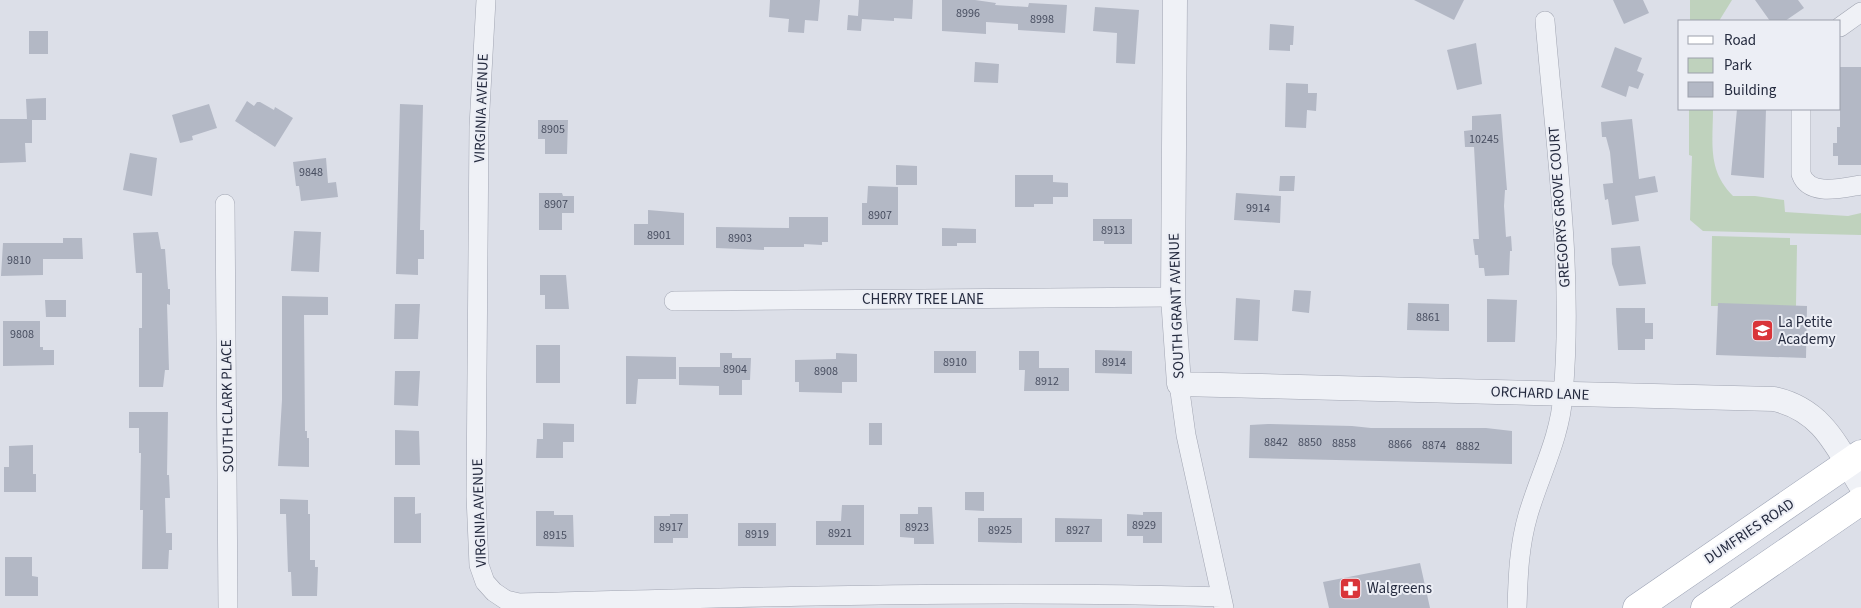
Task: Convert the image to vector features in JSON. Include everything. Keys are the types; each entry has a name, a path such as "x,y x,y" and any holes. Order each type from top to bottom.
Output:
{"main road":[{"name":"DUMFRIES ROAD","path":"1637,608 1856,468"},
{"path":"1705,608 1861,501"}],"street":[{"name":"VIRGINIA AVENUE","path":"486,0 479,127 476,496 479,565 486,582 494,592 506,600 519,603 937,595 1222,602"},
{"name":"SOUTH GRANT AVENUE","path":"1175,0 1173,297 1179,384 1186,435 1222,602"},
{"path":"1841,26 1861,12"},
{"name":"GREGORYS GROVE COURT","path":"1517,608 1517,574 1522,537 1556,436 1563,394 1566,325 1564,257 1545,21"},
{"path":"1801,110 1801,174 1808,185 1824,189 1861,185"},
{"name":"SOUTH CLARK PLACE","path":"225,204 228,608"},
{"name":"CHERRY TREE LANE","path":"674,301 1173,297"},
{"name":"ORCHARD LANE","path":"1179,384 1774,400 1788,402 1802,409 1822,425 1856,468"}],"green space":[{"path":"1690,0 1732,0 1720,20 1690,20"},
{"path":"1689,110 1713,110 1712,145 1715,166 1725,186 1733,196 1755,196 1784,200 1785,212 1848,216 1861,213 1861,235 1703,231 1690,220 1692,156 1689,155"},
{"path":"1712,236 1790,238 1790,245 1797,245 1796,306 1711,306"}],"building":[{"path":"770,0 820,0 818,21 805,20 804,33 788,32 789,19 769,17"},
{"path":"859,0 913,0 912,19 894,18 894,21 862,19 861,31 847,30 848,15 858,16"},
{"path":"942,0 975,0 996,3 995,5 1028,7 1029,3 1067,5 1065,33 1018,30 1018,24 986,22 986,34 942,31"},
{"path":"1414,0 1464,0 1454,20"},
{"path":"1613,0 1643,0 1649,13 1624,24"},
{"path":"1755,0 1798,0 1804,8 1786,20 1769,20"},
{"path":"1095,7 1139,10 1135,64 1116,63 1117,33 1093,31"},
{"path":"1270,24 1294,26 1293,45 1290,45 1290,51 1269,50"},
{"path":"29,31 48,31 48,54 29,54"},
{"path":"1476,43 1482,84 1457,90 1447,50"},
{"path":"1615,47 1642,58 1637,71 1644,74 1638,89 1629,86 1626,97 1601,87"},
{"path":"975,62 999,64 998,83 974,82"},
{"path":"1841,67 1861,67 1861,165 1838,165 1838,156 1833,156 1833,143 1837,143 1837,127 1840,127"},
{"path":"1286,83 1308,84 1308,93 1317,93 1316,111 1307,110 1306,128 1285,127"},
{"path":"46,98 46,120 32,120 32,143 25,143 26,162 0,163 0,119 27,119 26,99"},
{"path":"247,101 254,106 257,102 260,102 274,110 275,107 293,118 275,147 235,121"},
{"path":"209,104 217,128 192,136 193,140 180,143 172,115"},
{"path":"400,104 423,105 420,230 424,230 424,259 418,259 418,275 396,274"},
{"path":"1737,110 1766,110 1764,178 1731,175"},
{"path":"1501,114 1507,190 1505,190 1504,206 1506,237 1511,236 1512,251 1510,251 1509,275 1485,276 1484,268 1479,268 1478,255 1475,255 1473,239 1479,239 1474,147 1465,147 1464,131 1472,130 1472,116"},
{"path":"1632,119 1639,179 1655,176 1658,192 1635,196 1639,221 1612,225 1608,199 1605,200 1603,184 1613,183 1610,152 1606,137 1602,137 1601,122"},
{"path":"538,120 568,120 567,154 545,154 545,139 538,139"},
{"path":"130,153 157,158 152,196 123,190"},
{"path":"326,158 328,183 336,182 338,197 301,201 299,186 296,186 293,162"},
{"path":"896,165 917,166 917,185 896,185"},
{"path":"1015,175 1053,175 1053,182 1068,183 1068,197 1053,197 1053,204 1015,207"},
{"path":"1280,176 1295,176 1294,191 1279,191"},
{"path":"868,186 898,187 898,225 862,225 862,203 867,203"},
{"path":"539,193 562,193 563,196 574,196 574,213 562,213 562,230 539,230"},
{"path":"1236,193 1281,196 1280,223 1234,220"},
{"path":"648,210 684,213 684,245 634,245 634,224 648,224"},
{"path":"789,217 828,217 828,242 822,242 822,245 804,244 804,247 764,247 764,250 716,248 716,227 789,228"},
{"path":"1093,219 1132,219 1132,244 1104,244 1104,241 1093,241"},
{"path":"942,228 976,229 976,243 957,243 957,246 942,246"},
{"path":"294,231 321,232 319,272 291,271"},
{"path":"158,232 161,249 165,249 168,289 170,289 170,305 167,304 169,370 165,370 163,387 139,387 139,328 142,328 142,273 136,273 133,233"},
{"path":"63,238 82,238 83,259 43,259 43,275 1,276 3,243 63,243"},
{"path":"1640,246 1646,284 1619,286 1612,264 1611,248"},
{"path":"540,275 566,275 569,309 545,309 545,295 540,295"},
{"path":"1294,290 1311,291 1309,313 1292,311"},
{"path":"282,296 328,297 328,315 304,315 305,431 307,431 307,438 309,438 309,467 278,466 282,400"},
{"path":"1236,298 1260,300 1258,341 1234,340"},
{"path":"1487,299 1517,300 1515,342 1487,342"},
{"path":"45,300 66,300 66,317 46,317"},
{"path":"1408,303 1449,304 1449,331 1407,330"},
{"name":"La Petite Academy","path":"1718,303 1807,306 1806,358 1716,355"},
{"path":"395,304 420,304 418,339 394,339"},
{"path":"1616,308 1645,308 1645,323 1653,323 1653,339 1645,339 1645,350 1618,350"},
{"path":"3,321 40,321 40,347 43,347 43,350 54,350 54,365 3,366"},
{"path":"536,345 560,345 560,383 536,383"},
{"path":"1095,350 1132,351 1132,374 1095,373"},
{"path":"934,351 976,351 976,373 934,373"},
{"path":"1019,351 1039,351 1039,368 1069,368 1069,391 1024,391 1025,370 1019,370"},
{"path":"720,353 732,353 732,358 751,358 750,380 742,380 742,395 719,395 719,386 679,385 679,367 720,367"},
{"path":"836,353 857,354 857,382 842,382 842,393 799,392 799,382 795,382 795,360 836,359"},
{"path":"626,356 676,357 676,379 638,379 636,404 626,404"},
{"path":"395,371 420,371 418,406 394,405"},
{"path":"129,412 168,412 167,475 169,475 170,498 165,498 166,533 172,533 172,550 169,550 168,569 142,569 143,510 140,510 141,453 139,453 139,428 129,428"},
{"path":"543,423 574,424 574,442 563,442 563,458 536,458 537,439 543,439"},
{"path":"869,423 882,423 882,445 869,445"},
{"path":"1250,425 1371,428 1486,428 1512,431 1512,464 1249,458"},
{"path":"395,430 419,431 420,465 395,465"},
{"path":"33,445 33,474 36,474 36,492 4,492 4,467 9,467 9,446"},
{"path":"965,492 984,492 984,511 965,510"},
{"path":"394,497 415,497 415,514 421,513 421,543 394,543"},
{"path":"280,499 308,500 308,514 310,514 310,560 315,560 315,567 318,567 317,596 292,596 291,572 288,572 286,514 280,514"},
{"path":"842,505 864,505 864,545 816,545 816,521 841,521"},
{"path":"918,507 932,507 934,544 914,544 914,538 900,537 900,514 918,514"},
{"path":"536,511 554,511 554,515 573,515 574,547 536,546"},
{"path":"1143,512 1162,512 1162,543 1143,543 1143,536 1127,536 1127,514 1143,515"},
{"path":"670,514 688,514 688,538 673,538 673,543 654,543 654,516 670,516"},
{"path":"978,518 1022,518 1022,543 978,542"},
{"path":"1055,518 1102,519 1102,542 1055,542"},
{"path":"738,523 776,523 776,546 738,546"},
{"path":"5,557 32,557 32,576 38,577 38,596 5,596"},
{"name":"Walgreens","path":"1420,563 1430,608 1329,608 1323,582"}],"place":[{"name":"La Petite Academy","path":"1762,331"},
{"name":"Walgreens","path":"1351,588"}]}
